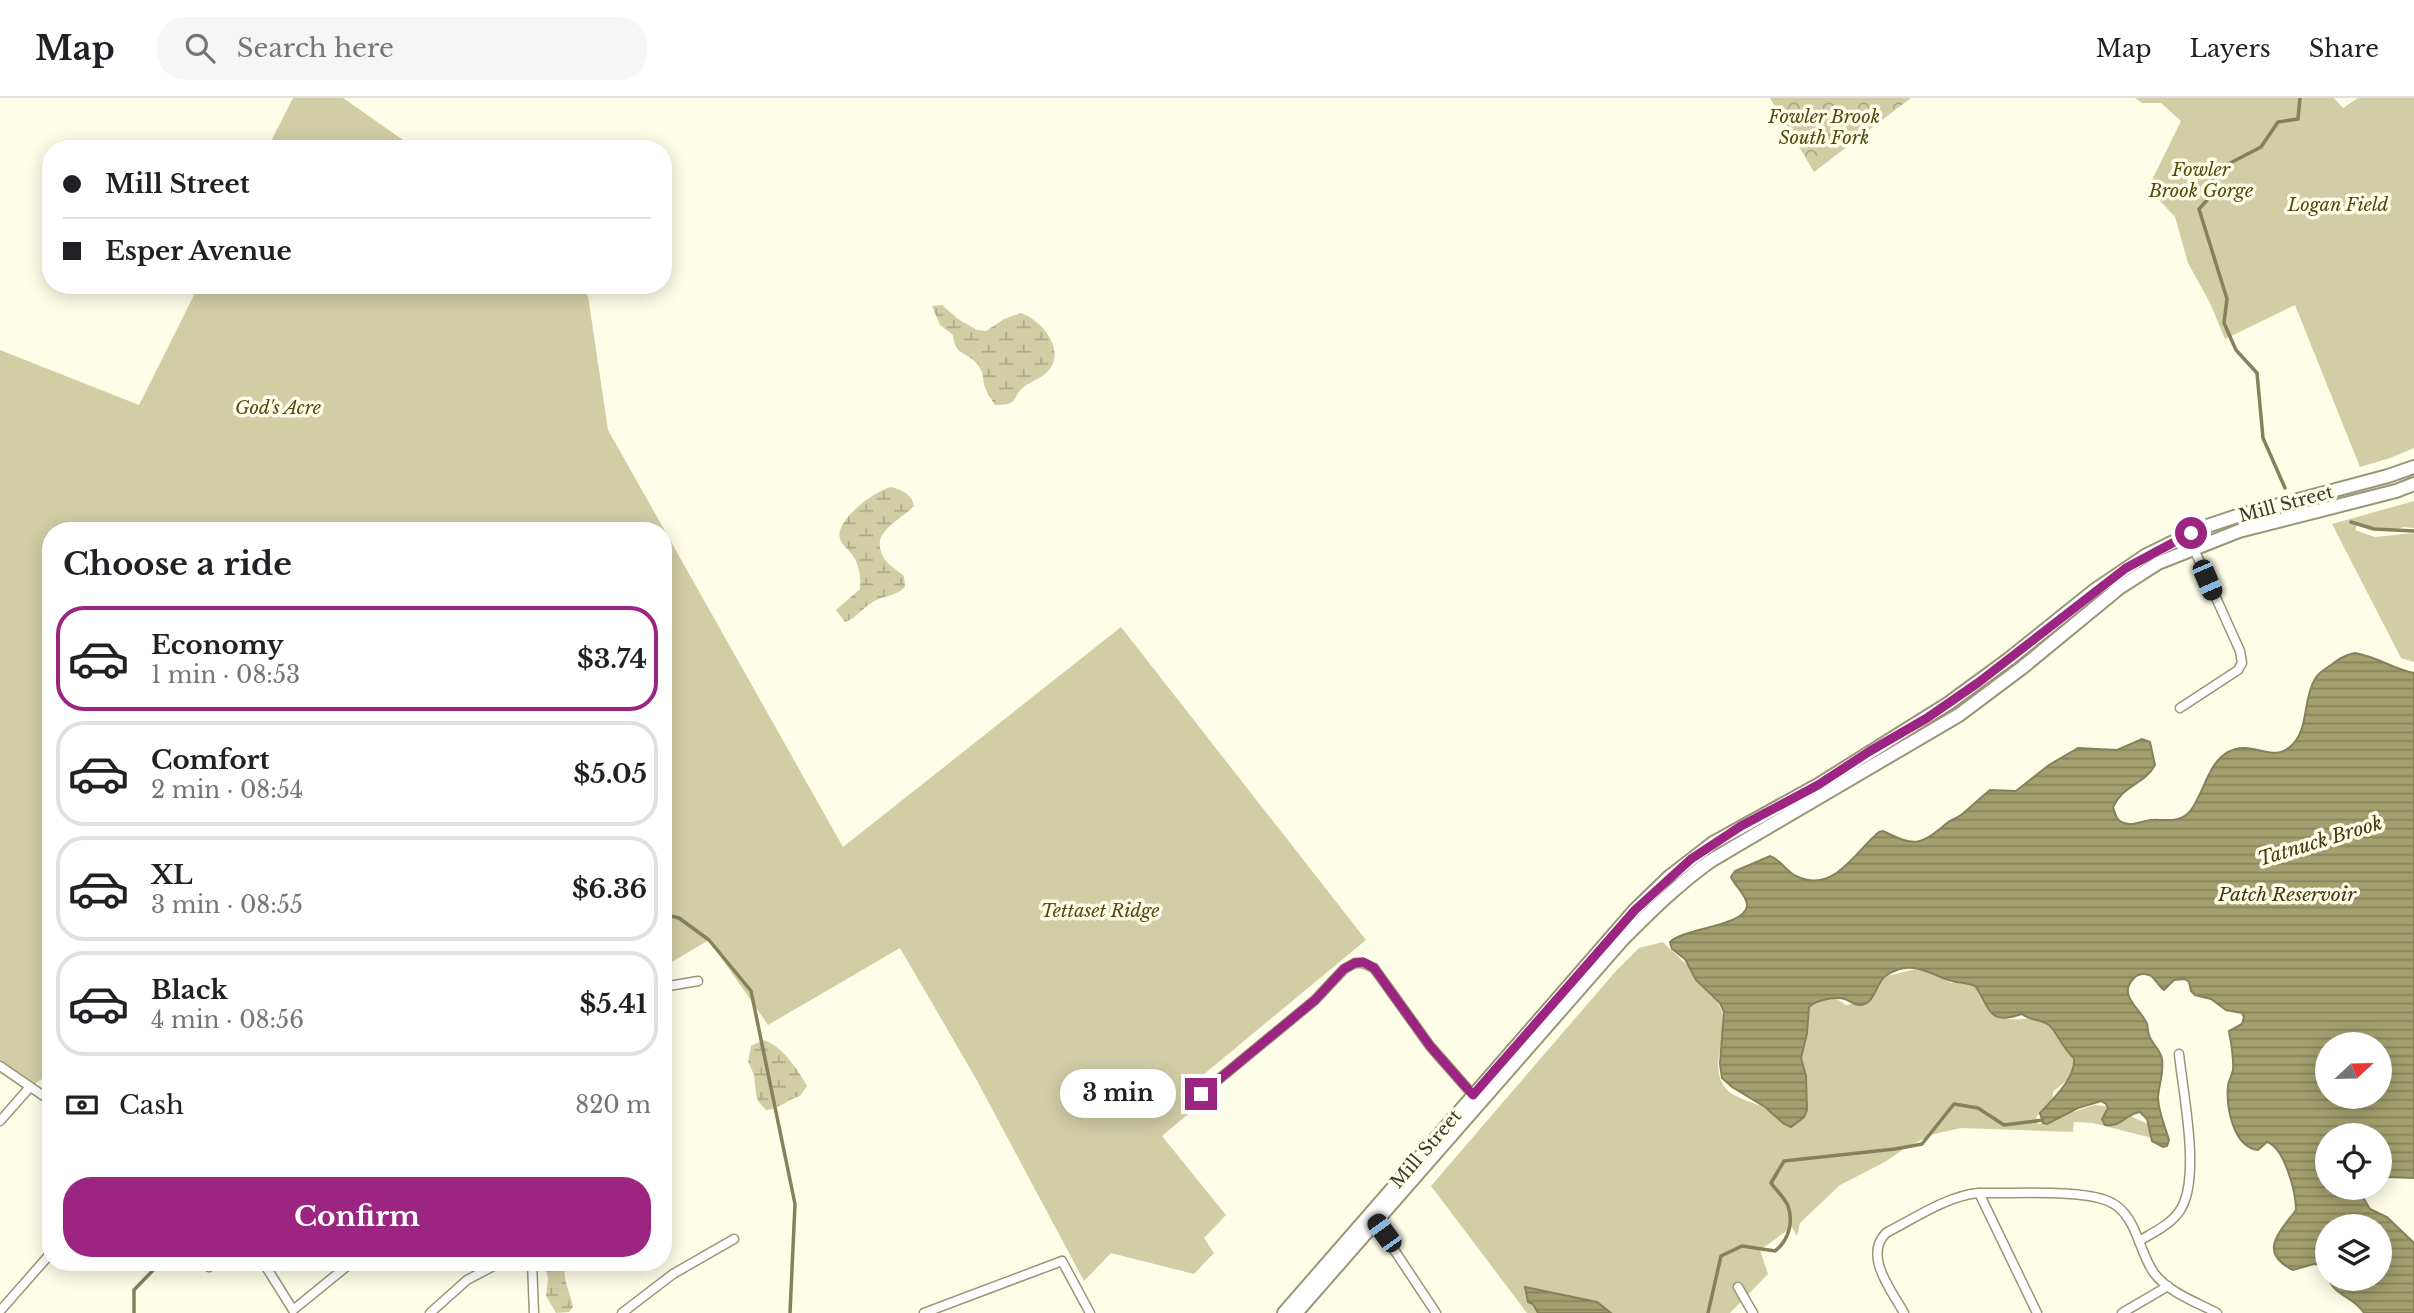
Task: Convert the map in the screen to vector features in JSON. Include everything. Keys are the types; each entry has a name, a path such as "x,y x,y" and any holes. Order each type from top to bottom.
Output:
{"main road":[{"name":"Mill Street","path":"1296,1313 1614,949 1659,901 1712,860 1818,785 1989,675 2095,590 2145,556 2204,527 2234,517 2414,467"},
{"name":"Mill Street","path":"1284,1313 1635,910 1669,877 1713,843 1760,824 1959,715 2134,577 2158,563 2239,531 2414,484"}],"street":[{"path":"2180,708 2238,670 2242,663 2240,651 2194,549"},
{"path":"1201,1094 1315,1000 1344,969 1363,962 1374,968 1430,1046 1473,1095"},
{"path":"672,985 698,981"},
{"path":"2139,1241 2171,1220 2182,1208 2188,1189 2190,1155 2179,1054"},
{"path":"0,1066 42,1095"},
{"path":"0,1121 30,1087"},
{"path":"1979,1193 2038,1313"},
{"path":"1904,1313 1877,1260 1880,1239 1886,1233 1952,1200 1966,1194 1979,1193 2081,1195 2107,1201 2123,1213 2151,1268 2168,1286 2217,1313"},
{"path":"1375,1222 1436,1313"},
{"path":"622,1313 673,1274 734,1239"},
{"path":"924,1313 1062,1261 1090,1313"},
{"path":"0,1311 42,1263"},
{"path":"268,1271 291,1312 341,1271"},
{"path":"430,1313 467,1280 484,1271"},
{"path":"532,1271 534,1313"},
{"path":"2122,1313 2168,1286"},
{"path":"1738,1287 1753,1313"}],"green space":[{"path":"293,98 343,98 403,140 272,140"},
{"name":"Fowler Brook South Fork","path":"1770,98 1911,98 1814,172"},
{"name":"Logan Field","path":"2135,98 2334,98 2343,108 2358,98 2414,98 2414,448 2360,467 2295,305 2225,339 2210,303 2188,263 2175,217 2148,188 2181,121 2161,103 2142,103"},
{"name":"God's Acre","path":"194,294 586,294 608,430 660,522 42,522 42,1079 30,1087 0,1066 0,350 139,405"},
{"path":"942,305 977,330 986,331 1004,319 1021,313 1029,317 1049,336 1053,345 1055,353 1049,370 1025,386 1009,404 995,405 986,390 980,368 959,351 953,335 940,325 932,306"},
{"path":"891,487 906,493 914,506 887,529 880,543 886,561 904,576 905,587 873,602 845,622 836,610 860,589 860,579 856,560 841,541 840,531 843,523 858,507"},
{"path":"2414,501 2414,528 2403,527 2393,531 2357,525 2355,530 2375,537 2414,533 2414,662 2401,658 2332,524"},
{"name":"Tettaset Ridge","path":"672,544 843,847 1121,627 1366,940 1180,1094 1193,1110 1162,1136 1226,1215 1204,1238 1214,1253 1194,1274 1111,1253 1084,1281 975,1077 900,948 768,1025 709,940 672,962"},
{"path":"1663,942 1697,974 1718,1002 1722,1012 1723,1031 1718,1069 1724,1086 1736,1096 1768,1110 1786,1126 1803,1114 1806,1107 1801,1057 1805,1012 1816,1002 1835,998 1846,1005 1858,1003 1887,976 1916,969 1928,971 1951,983 1972,982 2006,1018 2039,1020 2065,1043 2075,1060 2075,1073 2053,1092 2052,1103 2036,1117 2038,1124 2094,1105 2110,1107 2148,1124 2152,1138 2093,1123 2074,1122 2073,1132 1961,1128 1934,1134 1840,1185 1800,1223 1797,1236 1792,1227 1760,1250 1768,1274 1730,1313 1527,1313 1431,1186 1615,972 1639,948"},
{"path":"763,1040 783,1053 807,1086 800,1096 766,1110 758,1101 754,1075 748,1061 751,1046"},
{"path":"546,1271 565,1271 573,1307 569,1312 556,1313 546,1296 548,1278"}],"water":[{"name":"Patch Reservoir","path":"2355,653 2414,673 2414,1178 2392,1177 2392,1123 2315,1123 2315,1200 2365,1200 2370,1209 2381,1214 2315,1214 2315,1264 2293,1270 2276,1256 2275,1242 2296,1210 2288,1172 2273,1146 2267,1142 2258,1150 2249,1147 2242,1142 2233,1125 2228,1104 2228,1085 2233,1072 2229,1031 2242,1024 2244,1017 2242,1013 2226,1010 2211,999 2195,995 2185,979 2174,980 2164,990 2151,976 2141,974 2134,978 2128,989 2130,1000 2146,1022 2150,1038 2162,1059 2158,1102 2169,1140 2167,1146 2163,1147 2152,1141 2147,1119 2140,1112 2115,1125 2105,1125 2102,1119 2108,1108 2101,1101 2078,1108 2047,1124 2043,1123 2040,1113 2063,1088 2074,1066 2074,1058 2052,1028 2022,1014 2002,1018 1996,1016 1987,1007 1975,986 1947,980 1916,968 1902,968 1887,975 1865,1004 1857,1005 1836,998 1809,1007 1801,1058 1806,1076 1807,1110 1804,1117 1791,1127 1722,1078 1720,1064 1724,1012 1720,1003 1696,980 1685,959 1672,949 1670,942 1677,937 1744,913 1747,906 1745,899 1731,877 1735,871 1770,856 1796,876 1822,880 1843,868 1879,832 1883,831 1910,842 1923,840 1961,815 1990,790 2016,791 2049,765 2078,748 2117,750 2142,739 2150,742 2155,765 2118,799 2113,807 2116,817 2127,824 2177,819 2191,810 2216,763 2228,752 2246,748 2278,753 2293,744 2302,729 2311,687 2316,677 2345,656"},
{"name":"Patch Reservoir","path":"2392,1222 2414,1243 2414,1313 2364,1313 2338,1291 2392,1291"},
{"path":"1525,1287 1597,1302 1611,1313 1538,1313 1533,1304 1528,1302"}],"waterway":[{"path":"2285,488 2263,438 2257,373 2236,350 2224,323 2227,299 2199,209 2210,197 2213,172 2261,147 2278,122 2298,119 2300,98"},
{"path":"2351,522 2374,529 2414,531"},
{"path":"672,916 679,918 709,940 751,991 795,1204 790,1313"},
{"name":"Tatnuck Brook","path":"1708,1313 1721,1256 1742,1246 1775,1251 1786,1237 1790,1225 1788,1206 1771,1183 1784,1161 1922,1144 1954,1104 1978,1108 2004,1125 2043,1120"},
{"path":"134,1313 134,1290 152,1271"}],"route":[{"path":"1201,1094 1315,1000 1344,969 1364,962 1374,968 1430,1046 1473,1095 1635,910 1691,859 1741,826 1818,785 1927,718 1979,682 2126,568 2191,533"}],"park label":[{"name":"Fowler Brook Gorge","path":"2201,180"}]}
